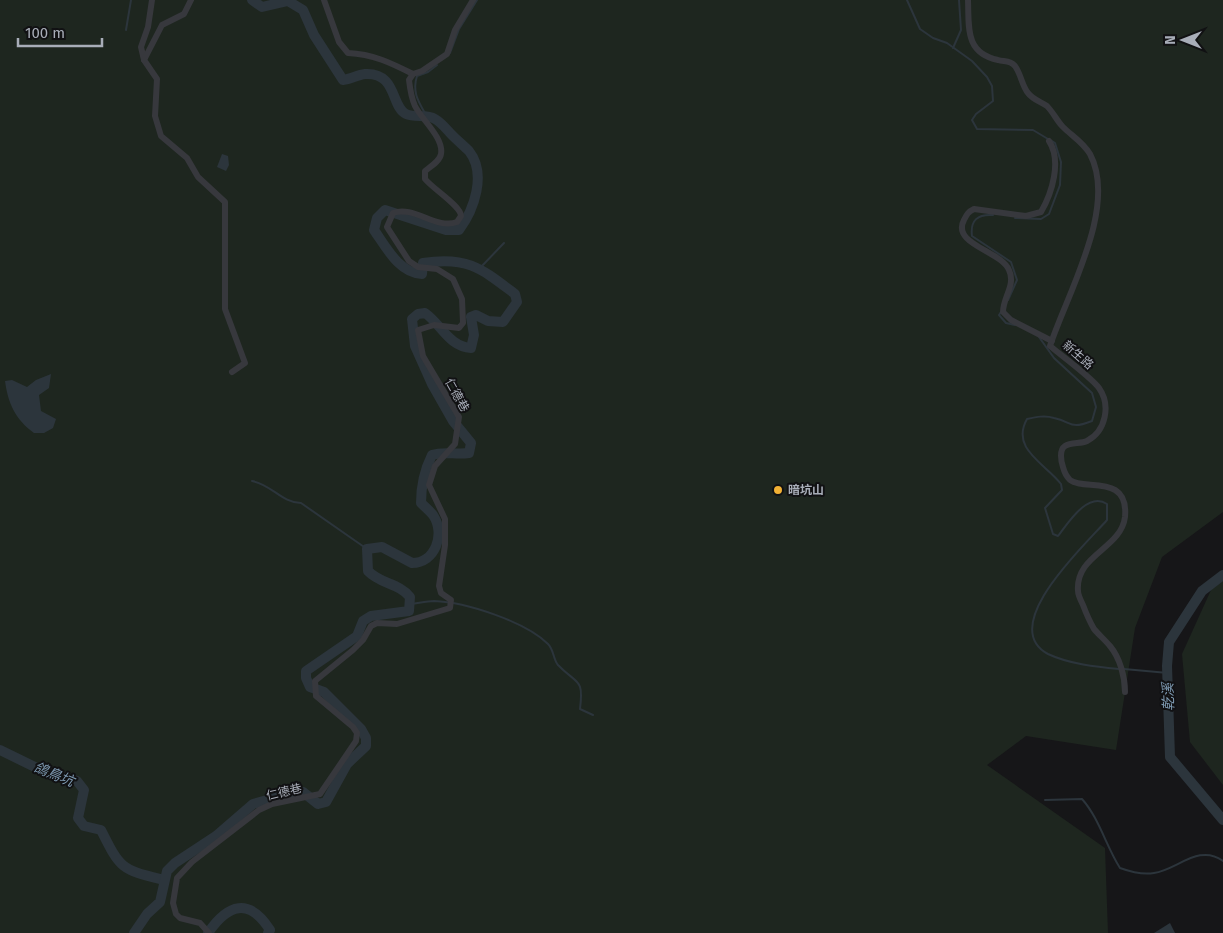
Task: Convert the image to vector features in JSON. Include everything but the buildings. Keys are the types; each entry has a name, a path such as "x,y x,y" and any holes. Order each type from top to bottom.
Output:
{"street":[{"path":"152,0 148,27 142,47 144,60 157,79 156,116 161,136 187,158 198,176 226,202 225,309 245,363 232,372"},
{"path":"144,60 162,25 184,14 191,0"},
{"path":"324,0 338,42 348,53 366,54 413,74 422,71 447,54 455,30 473,0"},
{"name":"新生路","path":"968,0 969,34 976,51 984,56 1009,62 1015,66 1028,94 1048,107 1062,126 1077,138 1089,153 1094,168 1098,186 1093,232 1076,283 1050,346 1099,388 1103,398 1104,421 1100,429 1086,442 1066,445 1062,450 1061,461 1070,480 1078,484 1100,484 1112,488 1120,496 1124,505 1125,517 1120,530 1112,542 1084,566 1079,578 1078,592 1094,629 1112,648 1120,665 1123,673 1124,692"},
{"name":"仁德巷","path":"207,932 200,923 180,918 176,914 173,904 177,878 192,862 259,810 272,804 316,796 327,787 342,760 351,750 357,733 353,727 320,701 314,690 315,682 363,640 371,626 377,623 397,624 450,608 451,600 441,593 439,586 445,545 444,519 429,485 435,466 455,444 459,417 423,356 417,335 418,330 436,325 459,328 463,323 462,299 453,279 437,270 418,267 409,261 387,227 393,213 400,210 447,224 457,222 461,216 459,209 437,192 425,179 425,171 439,159 441,150 439,143 418,111 411,95 409,80 413,74"},
{"path":"1049,141 1055,149 1056,162 1051,190 1040,212 1026,216 974,209 967,212 961,224 961,230 966,238 978,247 998,257 1008,266 1011,273 1011,286 1003,309 1016,322 1052,341"}],"shaded area":[{"path":"0,0 1223,0 1223,512 1162,557 1135,628 1116,750 1026,736 987,765 1105,848 1108,933 0,933"},
{"path":"222,154 228,156 229,165 226,171 217,167"},
{"path":"51,374 49,388 39,395 41,411 56,419 53,428 44,433 34,433 17,416 10,403 5,381 12,380 27,387 36,380"},
{"path":"1223,581 1223,785 1190,742 1182,654 1211,590"},
{"path":"1170,923 1175,933 1154,933"}],"waterway":[{"path":"126,30 131,0"},
{"path":"134,933 147,914 160,902 167,871 175,863 216,836 253,804 292,793 303,792 318,804 326,802 347,764 366,746 366,738 361,729 324,692 310,687 306,678 306,671 357,636 363,621 371,616 409,611 410,597 406,592 378,579 368,571 367,549 382,547 412,563 420,562 432,553 438,539 438,531 433,515 421,503 425,472 432,455 441,453 469,453 471,443 453,421 432,384 415,346 412,319 418,314 425,313 457,344 471,348 474,335 471,317 476,315 488,321 503,322 517,302 515,294 474,266 452,261 439,261 423,263 422,274 406,269 388,251 374,230 377,218 385,210 446,230 459,230 474,202 478,181 477,170 469,151 438,121 428,117 409,115 401,110 383,78 365,74 343,80 314,35 303,10 288,1 262,7 252,0"},
{"path":"450,53 459,29 477,0"},
{"path":"907,0 920,29 933,38 947,43 972,61 987,77 992,86 993,101 976,114 972,120 977,129 1033,130 1048,139"},
{"path":"953,48 961,30 959,0"},
{"path":"426,115 417,96 415,87 417,76 428,72 437,65"},
{"path":"1015,218 1041,219 1049,214 1060,185 1061,162 1055,143 1052,141"},
{"path":"993,215 976,219 972,226 972,236 1011,262 1017,280 1008,300"},
{"path":"480,268 504,243"},
{"path":"1001,312 999,315 1006,323 1015,325"},
{"path":"1039,337 1054,358 1092,393 1096,407 1092,421 1085,424 1075,425 1051,417 1040,417 1027,419 1023,430 1023,439 1026,447 1061,484 1062,490 1045,508 1053,534 1058,536 1079,510 1093,502 1100,501 1107,504 1107,520 1050,585 1039,605 1032,624 1035,641 1048,654 1056,657 1083,664 1119,669"},
{"path":"252,481 265,486 288,500 301,503 367,549"},
{"name":"乾溪","path":"1223,575 1202,591 1169,642 1167,666 1170,757 1223,820"},
{"path":"411,604 434,601 462,605 495,615 525,628 550,646 558,665 578,682 580,686 580,709 593,715"},
{"path":"1124,669 1168,673"},
{"name":"鴿鳥坑","path":"0,750 39,769 77,781 84,790 78,818 84,826 101,830 113,853 124,866 130,870 164,880"},
{"path":"1045,800 1082,799 1098,823 1120,868 1150,874 1163,871 1197,856 1214,856 1223,861"},
{"name":"鴿鳥坑","path":"208,933 223,916 239,908 254,912 270,930 268,933"}],"place":[{"name":"暗坑山","path":"778,490"}]}
